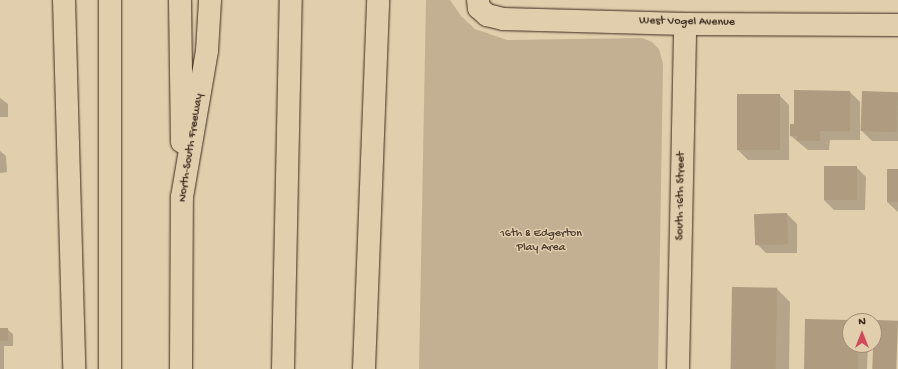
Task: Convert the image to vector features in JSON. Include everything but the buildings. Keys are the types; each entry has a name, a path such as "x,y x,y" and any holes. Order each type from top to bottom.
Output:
{"main road":[{"path":"64,0 74,369"},
{"path":"110,0 110,369"},
{"path":"180,0 182,197"},
{"name":"North-South Freeway","path":"181,369 182,197 207,51 210,0"},
{"path":"283,369 283,294 291,0"},
{"path":"364,369 378,0"},
{"name":"West Vogel Avenue","path":"479,4 487,15 503,19 685,24 898,25"},
{"name":"South 16th Street","path":"678,369 685,24"}],"green space":[{"name":"16th & Edgerton Play Area","path":"426,0 450,0 461,16 475,29 507,40 642,38 652,42 659,49 663,64 658,369 419,369"}]}
